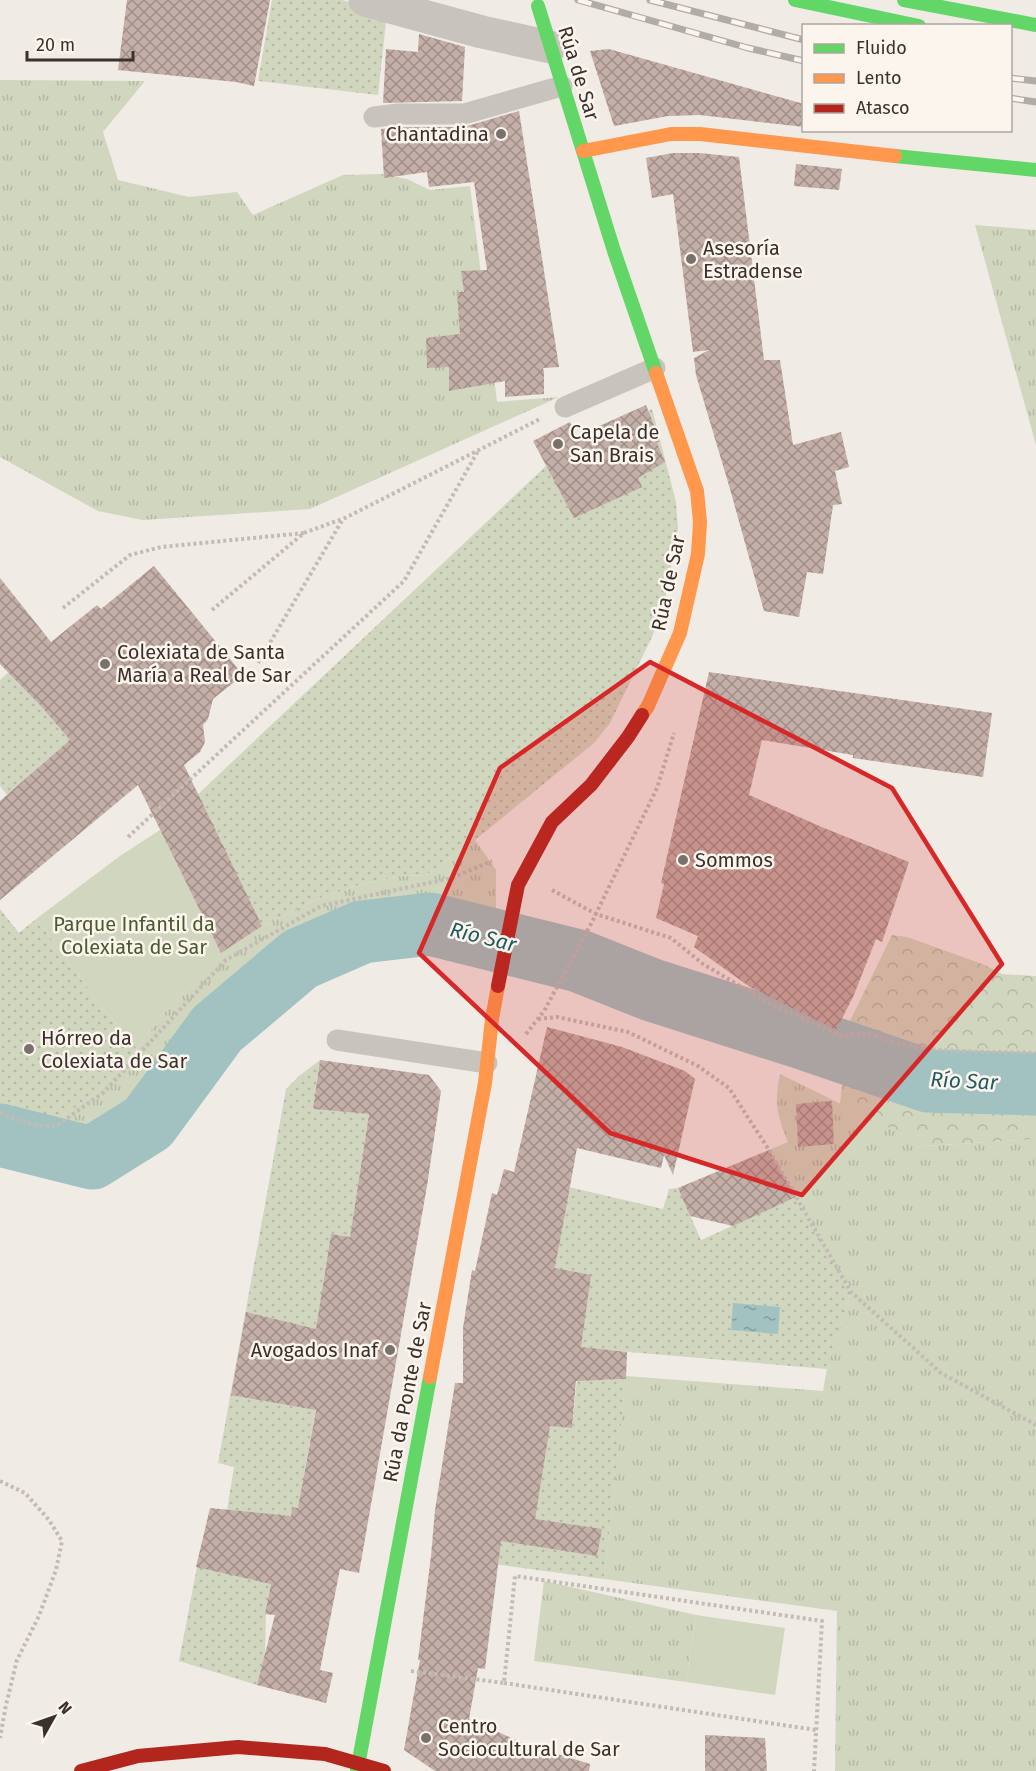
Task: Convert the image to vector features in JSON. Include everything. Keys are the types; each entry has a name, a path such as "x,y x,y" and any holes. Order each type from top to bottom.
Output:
{"main road":[{"path":"795,0 909,24"},
{"path":"904,0 1036,25"},
{"name":"Rúa de Sar","path":"492,1019 520,879 552,822 591,784 628,737 648,706 680,633 698,554 700,522 696,491 656,368 614,251 538,6"},
{"path":"1012,32 1036,33"},
{"name":"Rúa de Sar","path":"583,151 671,134 700,134 962,164 1036,170"},
{"name":"Rúa da Ponte de Sar","path":"358,1767 485,1083 492,1019"},
{"path":"81,1771 138,1756 238,1747 325,1754 358,1767 384,1771"}],"street":[{"path":"365,0 482,32 550,47"}],"lane":[{"path":"374,117 398,114 464,114 562,86"},
{"path":"565,407 656,368"},
{"path":"337,1040 487,1063"}],"path":[{"path":"63,608 130,555 161,547 304,533 343,519 565,407"},
{"path":"128,837 404,581 478,451"},
{"path":"258,663 343,519"},
{"path":"212,610 304,533"},
{"path":"676,726 657,788 592,922 538,1019 557,1017 628,1032 698,1066 729,1088 769,1150 851,1292 941,1373 1036,1425"},
{"path":"0,1113 34,1125 56,1126 103,1093 226,960 321,906 452,878 491,861 520,879 596,914 670,938 704,964 767,1002 844,1037 859,1032 899,1044 950,1050 1036,1053"},
{"path":"0,1481 25,1493 49,1520 62,1541 56,1570 39,1616 17,1659 0,1738"},
{"path":"504,1683 515,1576 822,1621 814,1771"},
{"path":"376,1666 816,1730"}],"highlighted area":[{"path":"650,662 892,788 1002,964 802,1195 610,1133 419,953 500,768"}],"green space":[{"path":"272,0 342,0 387,13 378,95 258,81"},
{"path":"0,80 145,81 103,132 118,180 189,197 237,192 253,215 343,175 382,174 407,179 430,190 470,186 497,402 559,397 310,509 143,520 98,511 0,457"},
{"path":"975,225 1036,230 1036,445"},
{"path":"652,409 676,502 678,528 664,605 652,637 610,723 594,743 475,840 426,875 399,876 359,885 322,897 262,926 221,953 160,830 546,466"},
{"path":"23,659 41,705 59,726 81,731 7,795 0,786 0,680"},
{"name":"Parque Infantil da Colexiata de Sar","path":"160,830 221,953 161,1016 137,1049 102,1007 36,919 120,856"},
{"path":"475,840 496,870 496,915 473,907 354,916 293,953 207,1025 140,1118 88,1149 0,1129 0,1107 53,1124 100,1089 137,1049 161,1016 221,953 262,926 322,897 359,885 399,876 426,875"},
{"path":"0,909 19,933 36,919 102,1007 137,1049 100,1089 53,1124 0,1107"},
{"path":"892,935 907,937 985,965 1002,974 1036,976 1036,1139 926,1146 840,1104 848,1025"},
{"path":"320,1060 313,1109 369,1114 350,1237 331,1234 322,1290 337,1293 304,1474 313,1510 293,1507 290,1516 227,1510 234,1467 218,1463 286,1089"},
{"path":"780,1074 926,1146 1036,1139 1036,1771 835,1771 837,1611 604,1579 626,1376 823,1391 827,1368 851,1292 769,1150 788,1142 778,1109 777,1093"},
{"path":"569,1187 663,1209 669,1189 678,1188 701,1240 796,1197 851,1292 827,1369 606,1350 602,1380 626,1379 604,1579 486,1563 548,1425 572,1428 577,1379 552,1288"},
{"path":"276,1557 266,1610 265,1656 257,1685 179,1661 197,1567"},
{"path":"544,1581 696,1615 686,1682 534,1661"},
{"path":"696,1615 785,1628 775,1695 686,1682"}],"water":[{"path":"733,1303 780,1307 778,1334 731,1330"}],"building":[{"path":"127,0 270,0 254,86 236,82 118,70"},
{"path":"419,34 465,47 462,101 383,103 386,49 418,52"},
{"path":"609,49 802,103 802,127 700,115 668,116 614,126 590,51"},
{"path":"519,111 559,367 543,368 544,394 505,397 505,381 449,391 449,367 427,368 426,338 460,334 457,292 464,292 461,271 487,270 474,182 429,187 427,172 384,178 381,129 464,127"},
{"path":"673,153 739,157 764,360 780,360 793,445 841,432 849,467 835,471 842,504 833,505 823,574 807,572 799,617 764,611 696,375 694,358 709,350 693,352 673,194 652,198 646,158"},
{"path":"796,164 842,169 839,190 794,186"},
{"path":"646,405 660,440 657,443 665,462 638,478 642,487 574,518 533,441 570,422 577,436"},
{"path":"154,566 243,675 213,699 208,719 203,725 205,742 200,752 184,765 262,926 221,953 138,785 0,900 0,801 70,740 0,664 0,578 51,642 97,605 101,609"},
{"path":"709,672 992,713 983,777 853,758 853,755 762,740 749,795 909,862 882,942 876,939 853,997 836,1030 750,987 694,947 698,936 656,918 664,884 661,883"},
{"path":"547,1027 622,1047 685,1071 695,1079 673,1175 664,1155 661,1168 577,1148 555,1268 591,1275 581,1347 627,1352 626,1379 576,1381 572,1428 550,1426 535,1519 602,1529 597,1556 501,1541 485,1669 478,1668 469,1719 525,1744 590,1764 589,1771 435,1771 404,1750 420,1660 418,1660 435,1510 455,1383 463,1383 463,1328 472,1270 475,1271 492,1193 497,1195 504,1169 514,1172"},
{"path":"320,1060 429,1075 441,1091 427,1186 359,1573 340,1569 320,1670 333,1673 326,1703 257,1685 275,1615 265,1614 271,1584 196,1567 210,1508 291,1516 292,1507 298,1508 316,1410 231,1395 246,1312 316,1329 331,1234 350,1237 369,1114 313,1109"},
{"path":"832,1101 834,1144 798,1147 796,1104"},
{"path":"769,1150 796,1197 733,1226 690,1216 678,1188"},
{"path":"705,1735 765,1738 767,1771 705,1771"}],"waterway":[{"name":"Río Sar","path":"0,1135 92,1158 148,1123 217,1029 300,959 362,932 430,924 579,961 652,990 928,1081 1036,1084"}],"railway":[{"path":"578,0 748,48 802,61"},
{"path":"650,0 802,39"},
{"path":"1012,78 1036,81"},
{"path":"1012,98 1036,102"}],"traffic: fast":[{"path":"795,0 909,24"},
{"path":"904,0 1036,25"},
{"path":"538,6 614,251 656,373"},
{"path":"895,156 1036,170"},
{"path":"357,1771 430,1377"}],"traffic: slow":[{"path":"583,151 671,134 700,134 895,156"},
{"path":"642,715 680,633 698,554 700,522 697,491 656,373"},
{"path":"430,1377 485,1083 498,986"}],"traffic: jam":[{"path":"498,986 518,885 552,822 591,785 642,715"},
{"path":"81,1771 138,1756 238,1747 325,1754 384,1771"}],"place":[{"name":"Chantadina","path":"501,134"},
{"name":"Asesoría Estradense","path":"691,259"},
{"name":"Capela de San Brais","path":"558,444"},
{"name":"Colexiata de Santa María a Real de Sar","path":"105,664"},
{"name":"Sommos","path":"683,860"},
{"name":"Hórreo da Colexiata de Sar","path":"29,1049"},
{"name":"Avogados Inaf","path":"390,1350"},
{"name":"Centro Sociocultural de Sar","path":"426,1738"}]}
